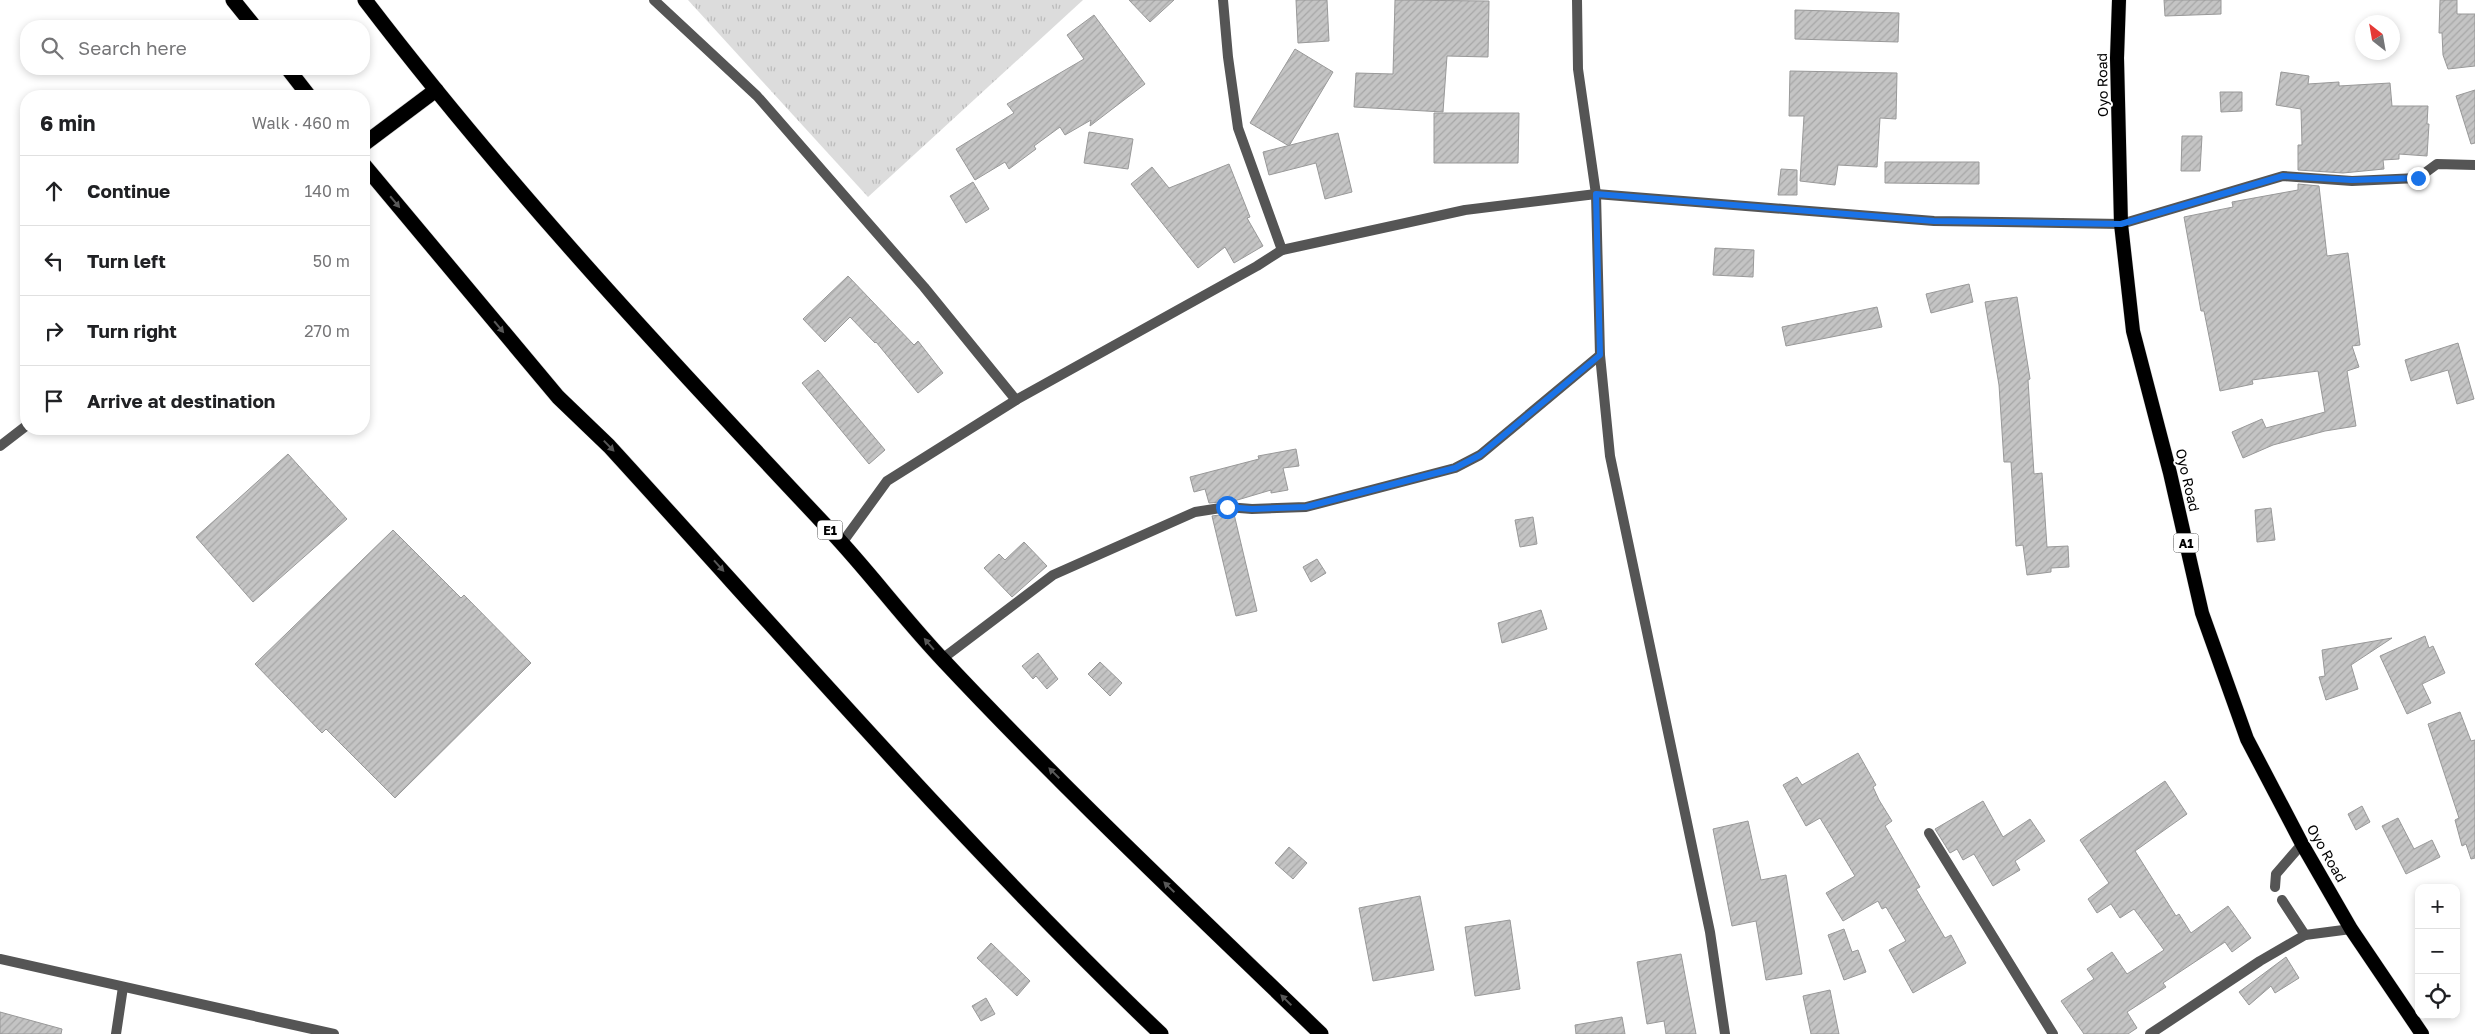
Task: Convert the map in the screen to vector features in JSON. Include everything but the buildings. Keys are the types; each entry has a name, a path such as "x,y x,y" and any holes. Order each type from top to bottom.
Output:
{"highway":[{"path":"233,0 249,20"},
{"name":"E1","path":"365,0 436,90 544,218 684,374 842,543 942,659 1123,843 1321,1034"},
{"name":"Oyo Road","path":"2119,0 2117,58 2121,224 2133,331 2170,473 2202,613 2246,739 2302,844 2351,929 2422,1034"},
{"path":"293,75 304,90"},
{"path":"370,140 436,90"},
{"path":"370,171 558,398 609,446 891,757 1110,986 1162,1034"}],"street":[{"path":"654,0 758,96 924,286 1016,400"},
{"path":"1223,0 1228,57 1238,128 1282,250"},
{"path":"1577,0 1578,68 1596,194 1600,355 1610,456 1710,932 1725,1034"},
{"path":"842,543 888,481 1016,400 1257,266 1282,250 1466,210 1596,194 1934,221 2121,224 2283,176 2352,180 2418,178 2437,164 2475,165"},
{"path":"942,659 1053,575 1195,512 1227,507 1252,509 1306,507 1455,468 1480,455 1600,355"},
{"path":"0,446 20,431"},
{"path":"1929,833 2054,1034"},
{"path":"2276,887 2276,874 2302,844"},
{"path":"2282,900 2306,934"},
{"path":"2150,1034 2260,961 2306,934 2351,929"},
{"path":"0,959 334,1034"},
{"path":"116,1034 123,987"}],"green space":[{"path":"688,0 1083,0 868,197"}],"route":[{"path":"1227,507 1252,509 1306,507 1455,468 1480,455 1510,428 1600,355 1596,194 1934,221 2121,224 2283,176 2352,180 2418,178"}]}
